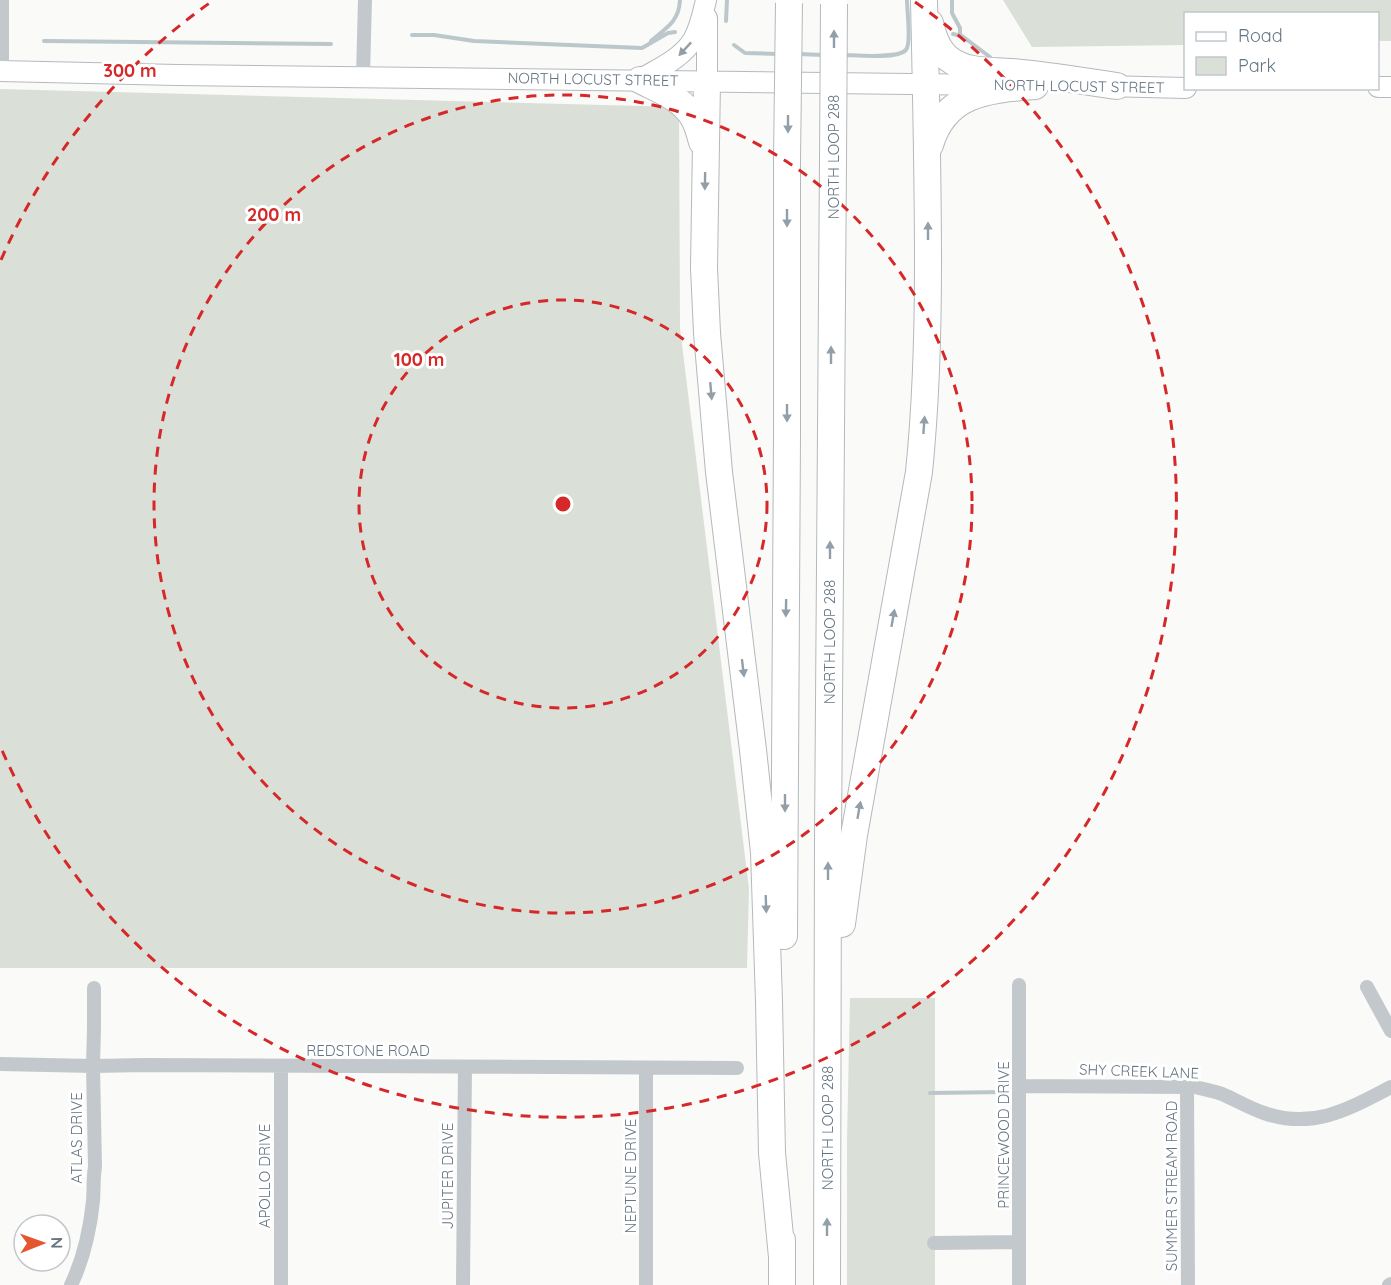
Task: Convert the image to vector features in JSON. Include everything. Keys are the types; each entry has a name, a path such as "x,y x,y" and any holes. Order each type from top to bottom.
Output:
{"highway":[{"path":"827,1097 833,1009 847,884 919,472 923,437 928,308 925,0"},
{"path":"925,0 932,35 948,58 960,65 983,70 1117,86"},
{"path":"782,1285 789,1"},
{"name":"NORTH LOOP 288","path":"827,1285 834,2"},
{"path":"640,80 670,95 688,110 695,120 706,153"},
{"path":"707,81 704,268 706,333 719,472 764,852 770,1001 772,1153 782,1257"},
{"path":"928,154 934,131 943,118 952,109 976,94 1042,85"}],"main road":[{"path":"640,80 670,62 688,47 707,0"},
{"path":"707,0 707,81"},
{"name":"NORTH LOCUST STREET","path":"1,71 1184,88"}],"street":[{"path":"1,71 2,0"},
{"path":"363,76 365,0"},
{"name":"PRINCEWOOD DRIVE","path":"1019,985 1019,1285"},
{"path":"1367,987 1391,1031"},
{"name":"ATLAS DRIVE","path":"71,1285 78,1270 89,1232 93,1198 95,1167 94,988"},
{"name":"REDSTONE ROAD","path":"0,1064 737,1068"},
{"name":"APOLLO DRIVE","path":"281,1067 281,1285"},
{"name":"JUPITER DRIVE","path":"463,1285 465,1067"},
{"name":"NEPTUNE DRIVE","path":"646,1068 646,1285"},
{"name":"SHY CREEK LANE","path":"1019,1086 1187,1087 1219,1093 1264,1113 1282,1118 1303,1119 1337,1113 1391,1087"},
{"name":"SUMMER STREAM ROAD","path":"1187,1087 1188,1285"},
{"path":"934,1243 1019,1242"}],"green space":[{"path":"1003,0 1391,0 1391,41 1379,41 1379,12 1184,12 1184,45 1032,47"},
{"path":"0,89 679,107 680,328 749,889 747,968 0,968"},
{"path":"850,998 935,998 935,1285 847,1285"}],"waterway":[{"path":"651,41 674,19 680,0"},
{"path":"726,21 727,0"},
{"path":"843,55 888,55 904,52 909,38 907,0"},
{"path":"952,0 952,13 960,28 960,35"},
{"path":"412,35 434,35 474,41 642,48 668,33 675,32"},
{"path":"953,34 962,36 990,57"},
{"path":"44,41 331,44"},
{"path":"734,45 745,53 779,54"},
{"path":"798,54 824,55"},
{"path":"930,1093 1005,1092"}]}
